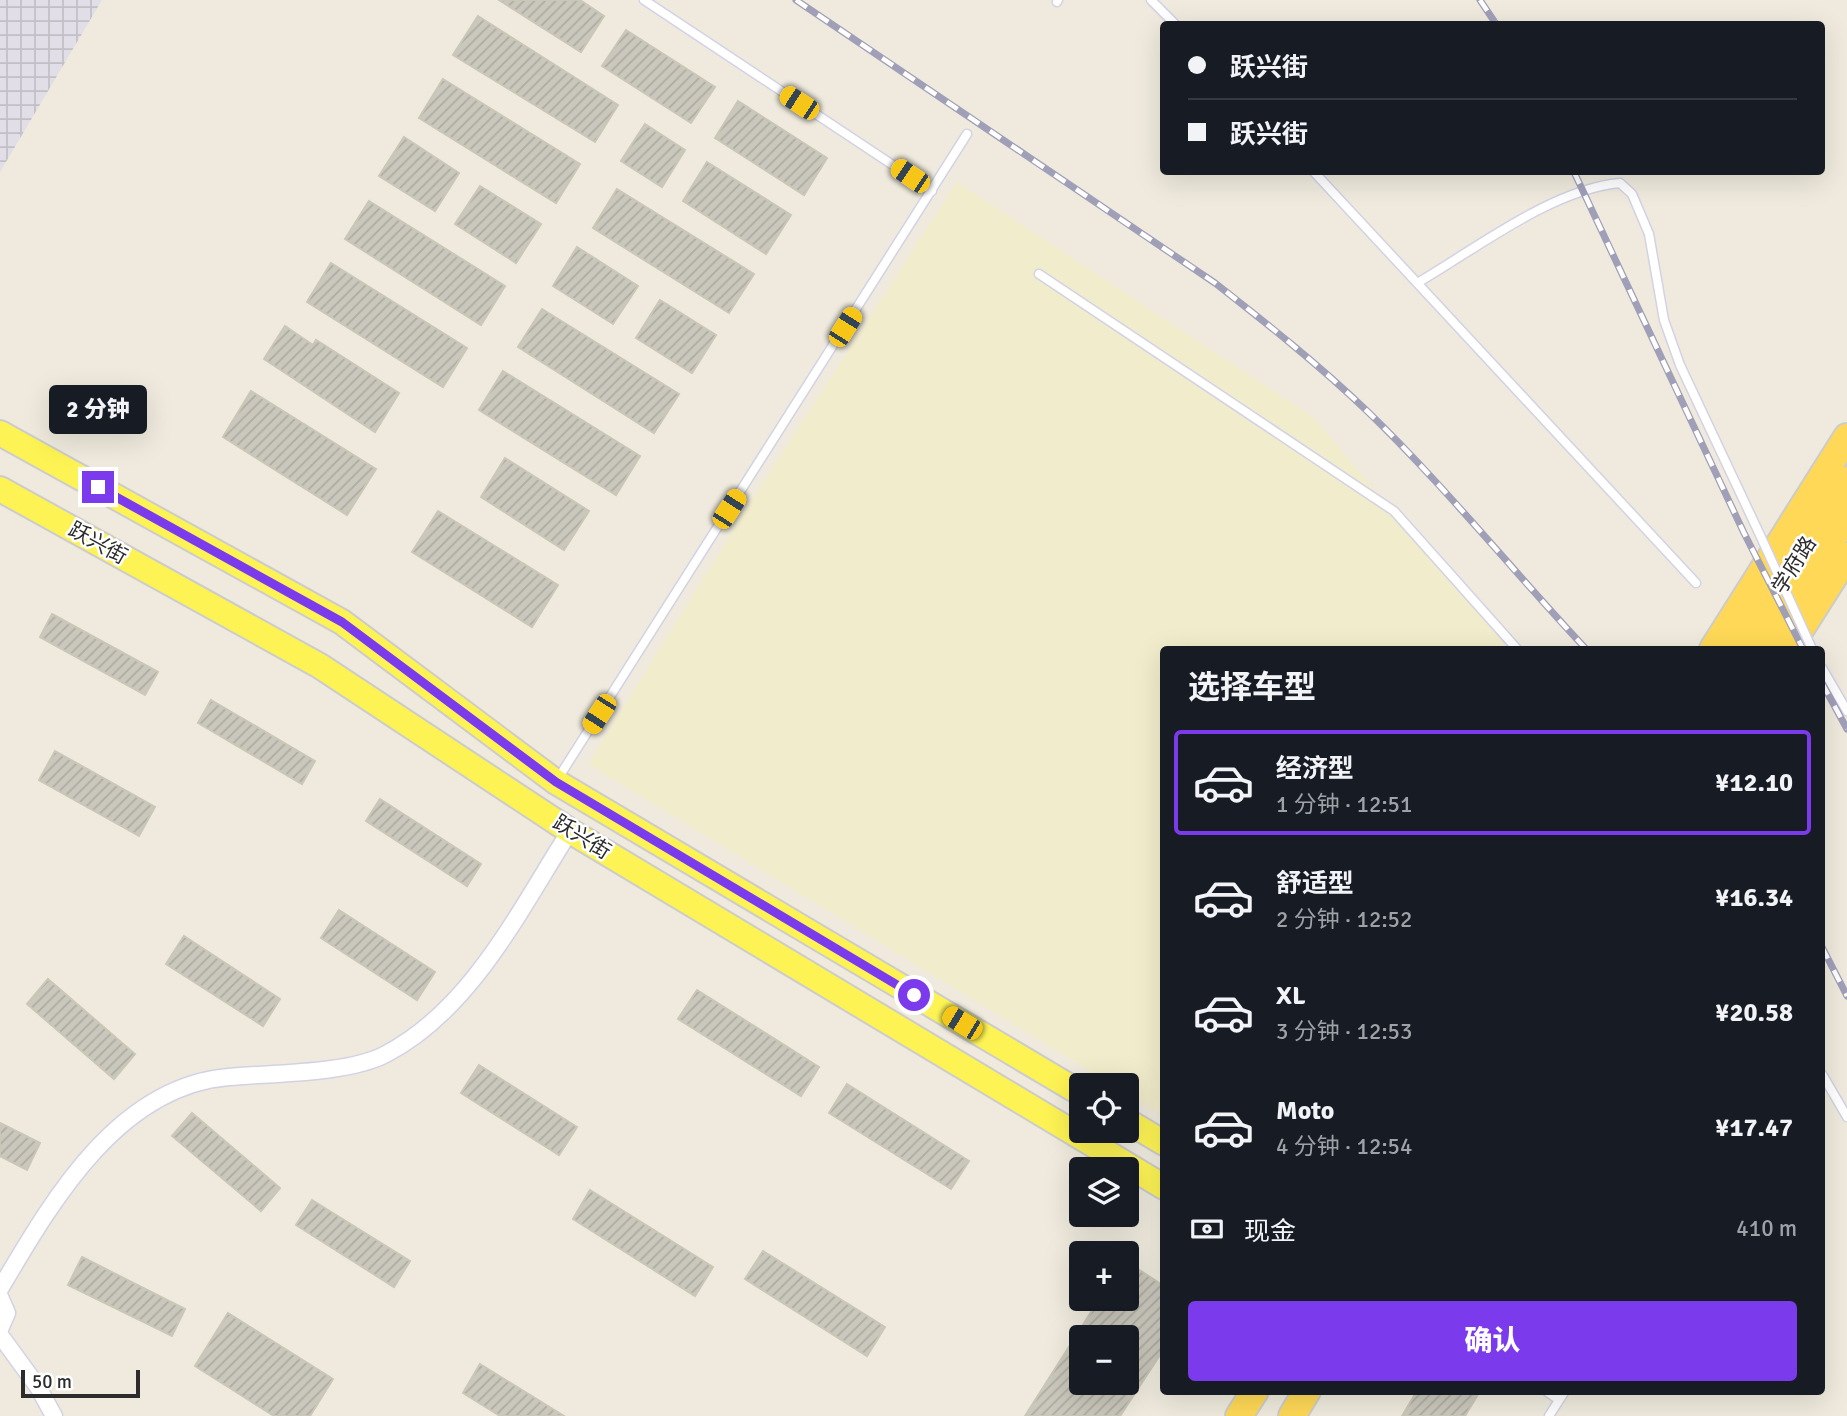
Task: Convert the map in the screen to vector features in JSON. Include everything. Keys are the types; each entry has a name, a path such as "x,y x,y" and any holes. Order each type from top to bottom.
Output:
{"highway":[{"path":"1715,646 1847,437"},
{"name":"学府路","path":"1742,646 1847,480"},
{"name":"学府路","path":"1765,646 1847,516"},
{"path":"1790,646 1847,556"},
{"path":"1239,1416 1252,1395"},
{"path":"1292,1416 1305,1395"}],"main road":[{"name":"跃兴街","path":"0,433 342,622 556,782 1069,1086"},
{"name":"跃兴街","path":"0,489 320,666 570,831 1160,1185"},
{"path":"1139,1128 1160,1141"}],"street":[{"path":"0,1289 78,1171 122,1125 161,1099 216,1078 282,1074 371,1060 416,1036 458,995 487,958 570,831"},
{"path":"0,1297 7,1313 0,1329"},
{"path":"0,1335 38,1387 54,1416"}],"lane":[{"path":"644,0 932,191"},
{"path":"1151,0 1172,21"},
{"path":"556,782 967,134"},
{"path":"1317,175 1696,583"},
{"path":"1419,282 1527,218 1596,185 1620,183 1632,194 1649,234 1664,320 1680,365 1812,646"},
{"path":"1039,274 1394,511 1514,646"},
{"path":"1825,673 1847,710"},
{"path":"1825,1078 1847,1117"},
{"path":"1552,1395 1559,1400"},
{"path":"1549,1416 1562,1395"}],"shaded area":[{"path":"0,0 102,0 0,172"},
{"path":"957,182 1313,417 1506,646 1160,646 1160,1114 1139,1101 1139,1073 1093,1073 588,764 762,484"}],"building":[{"path":"499,0 580,0 604,16 581,52"},
{"path":"478,16 618,105 595,142 453,55"},
{"path":"626,30 715,87 691,123 602,66"},
{"path":"443,79 580,164 556,203 419,118"},
{"path":"738,101 827,158 804,195 715,138"},
{"path":"645,124 685,150 662,187 621,161"},
{"path":"404,137 459,173 435,211 379,176"},
{"path":"707,162 791,215 766,254 683,201"},
{"path":"480,186 541,224 516,263 455,224"},
{"path":"617,189 754,274 729,313 593,228"},
{"path":"369,201 505,286 481,325 345,239"},
{"path":"577,247 638,286 613,324 553,286"},
{"path":"331,263 467,348 443,387 307,302"},
{"path":"660,300 716,335 692,373 636,338"},
{"path":"542,309 679,394 654,433 518,347"},
{"path":"285,326 313,345 316,340 399,393 375,432 264,359"},
{"path":"503,371 640,456 616,495 479,410"},
{"path":"251,391 376,469 347,515 223,437"},
{"path":"505,458 589,511 564,550 481,497"},
{"path":"438,511 558,585 532,627 412,552"},
{"path":"52,614 158,672 145,695 40,637"},
{"path":"211,700 315,761 302,784 198,723"},
{"path":"55,751 155,807 139,836 39,780"},
{"path":"380,799 481,864 467,886 366,821"},
{"path":"339,910 435,972 417,1000 321,938"},
{"path":"184,936 280,999 263,1026 166,964"},
{"path":"48,979 135,1054 114,1079 27,1004"},
{"path":"697,990 819,1067 801,1096 678,1019"},
{"path":"479,1065 577,1127 559,1155 461,1093"},
{"path":"847,1084 969,1161 951,1189 829,1113"},
{"path":"192,1113 280,1188 261,1211 172,1136"},
{"path":"0,1123 40,1143 27,1170 0,1156"},
{"path":"590,1190 713,1267 695,1296 573,1219"},
{"path":"312,1200 410,1261 394,1287 296,1225"},
{"path":"763,1251 885,1327 867,1356 745,1279"},
{"path":"82,1257 185,1309 172,1336 68,1285"},
{"path":"1139,1270 1160,1283 1160,1355 1139,1387 1139,1325 1083,1325 1092,1311 1139,1311"},
{"path":"228,1313 333,1379 310,1416 274,1416 195,1366"},
{"path":"1069,1347 1069,1395 1134,1395 1120,1416 1025,1416"},
{"path":"480,1364 564,1416 500,1416 463,1393"},
{"path":"1415,1395 1478,1395 1465,1416 1402,1416"}],"railway":[{"path":"796,0 1215,283 1292,344 1395,439 1583,646"},
{"path":"1480,0 1494,21"},
{"path":"1575,175 1744,533 1801,646"},
{"path":"1825,689 1847,729"},
{"path":"1825,953 1847,996"}],"route":[{"path":"98,487 342,622 556,782 914,995"}]}
